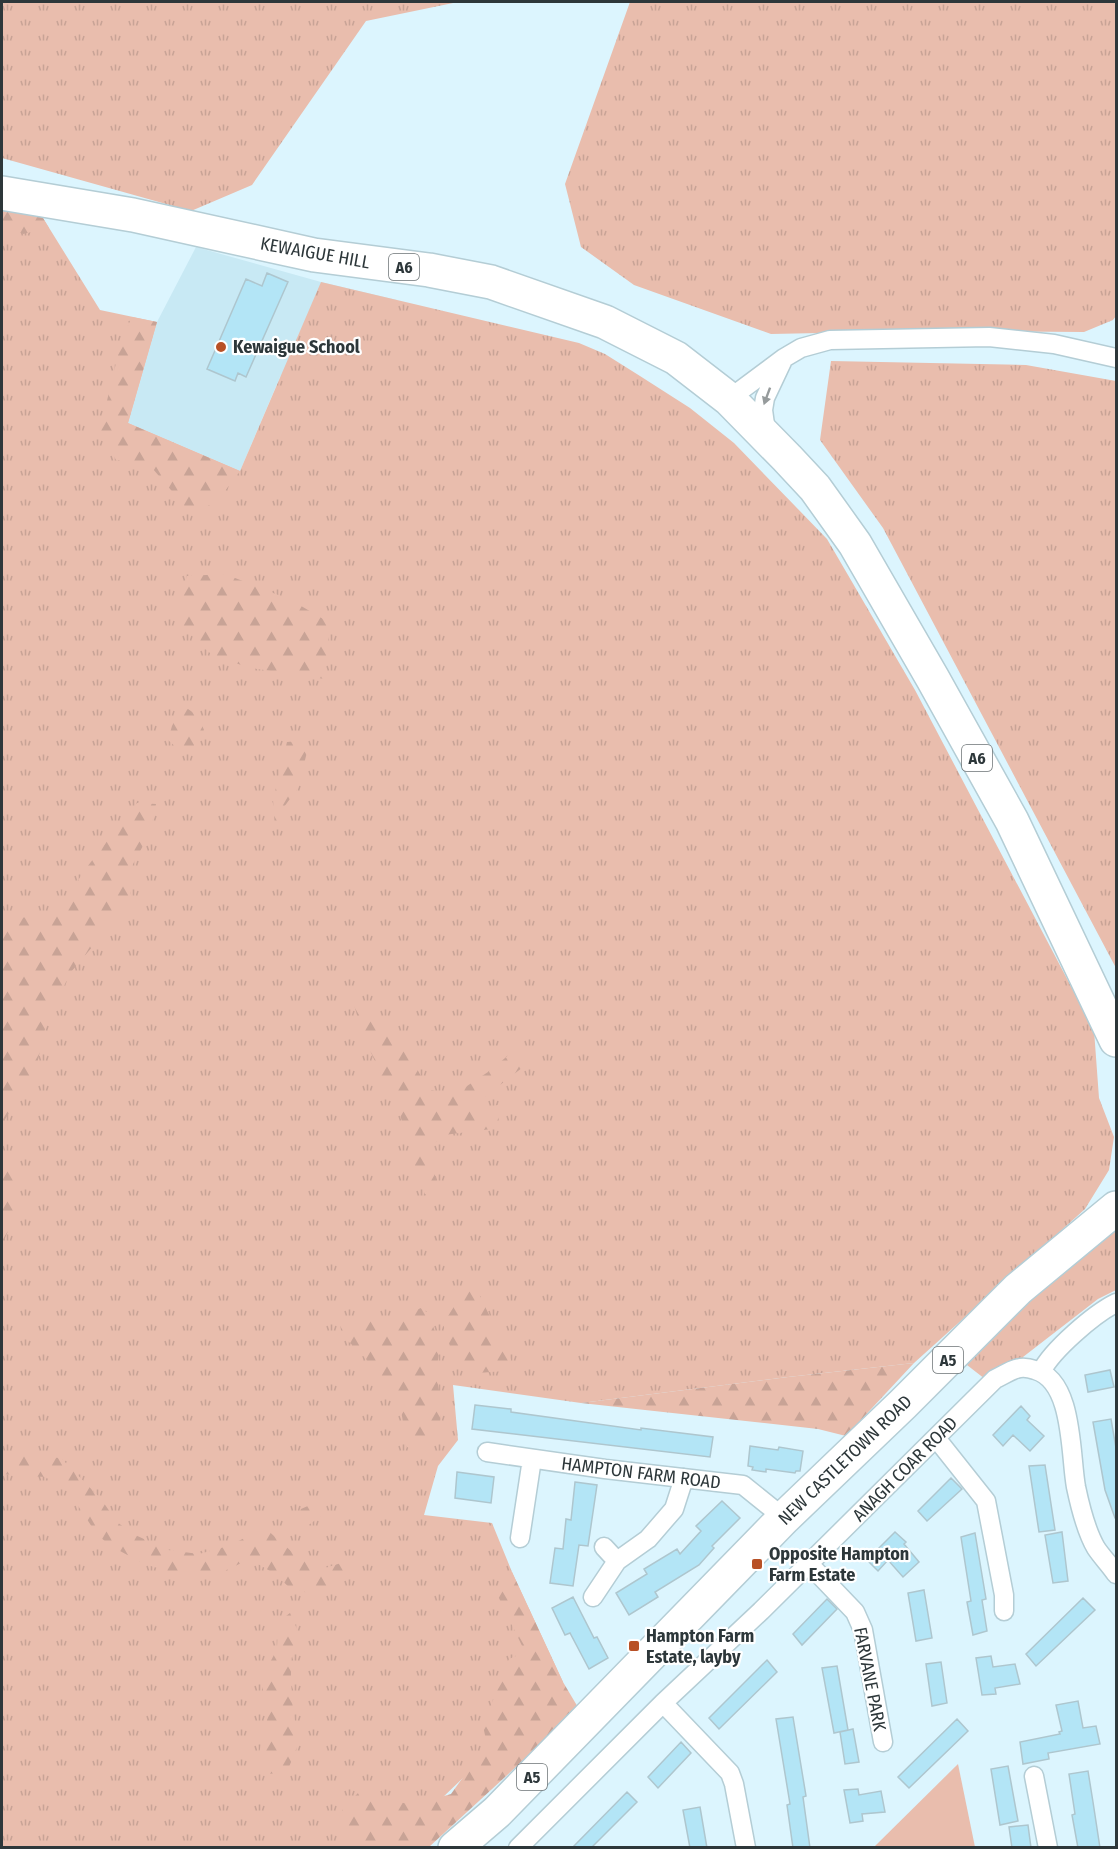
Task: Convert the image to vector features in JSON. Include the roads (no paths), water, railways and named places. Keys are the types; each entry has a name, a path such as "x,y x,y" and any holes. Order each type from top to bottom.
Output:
{"highway":[{"name":"KEWAIGUE HILL","path":"2,193 133,215 314,255 429,270 491,282 605,322 676,358 729,399 767,437"},
{"name":"A6","path":"767,437 815,489 860,554 1012,821 1116,1040"},
{"name":"NEW CASTLETOWN ROAD","path":"455,1848 512,1797 784,1518 1018,1290 1116,1208"}],"street":[{"path":"729,399 801,348 830,340 989,337 1053,344 1116,357"},
{"path":"767,437 763,410 765,398 784,358"},
{"path":"1116,1303 1101,1311 1057,1350 1045,1363 1041,1372 1054,1384 1062,1399 1070,1429 1076,1486 1087,1527 1096,1548 1116,1574"},
{"name":"ANAGH COAR ROAD","path":"525,1846 663,1702 809,1564 995,1379 1018,1368 1029,1368 1041,1372"},
{"path":"936,1438 986,1501 1008,1601"},
{"name":"HAMPTON FARM ROAD","path":"487,1452 684,1478 735,1477 784,1518"},
{"path":"520,1538 532,1459"},
{"path":"594,1597 618,1561 648,1539 674,1509 684,1478"},
{"path":"604,1547 618,1561"},
{"name":"FARVANE PARK","path":"809,1564 855,1612 863,1630 883,1742"},
{"path":"663,1702 730,1773 746,1848"},
{"path":"1034,1776 1048,1848"}],"place":[{"name":"Kewaigue School","path":"221,347"},
{"name":"Opposite Hampton Farm Estate","path":"757,1564"},
{"name":"Hampton Farm Estate, layby","path":"634,1646"}]}
